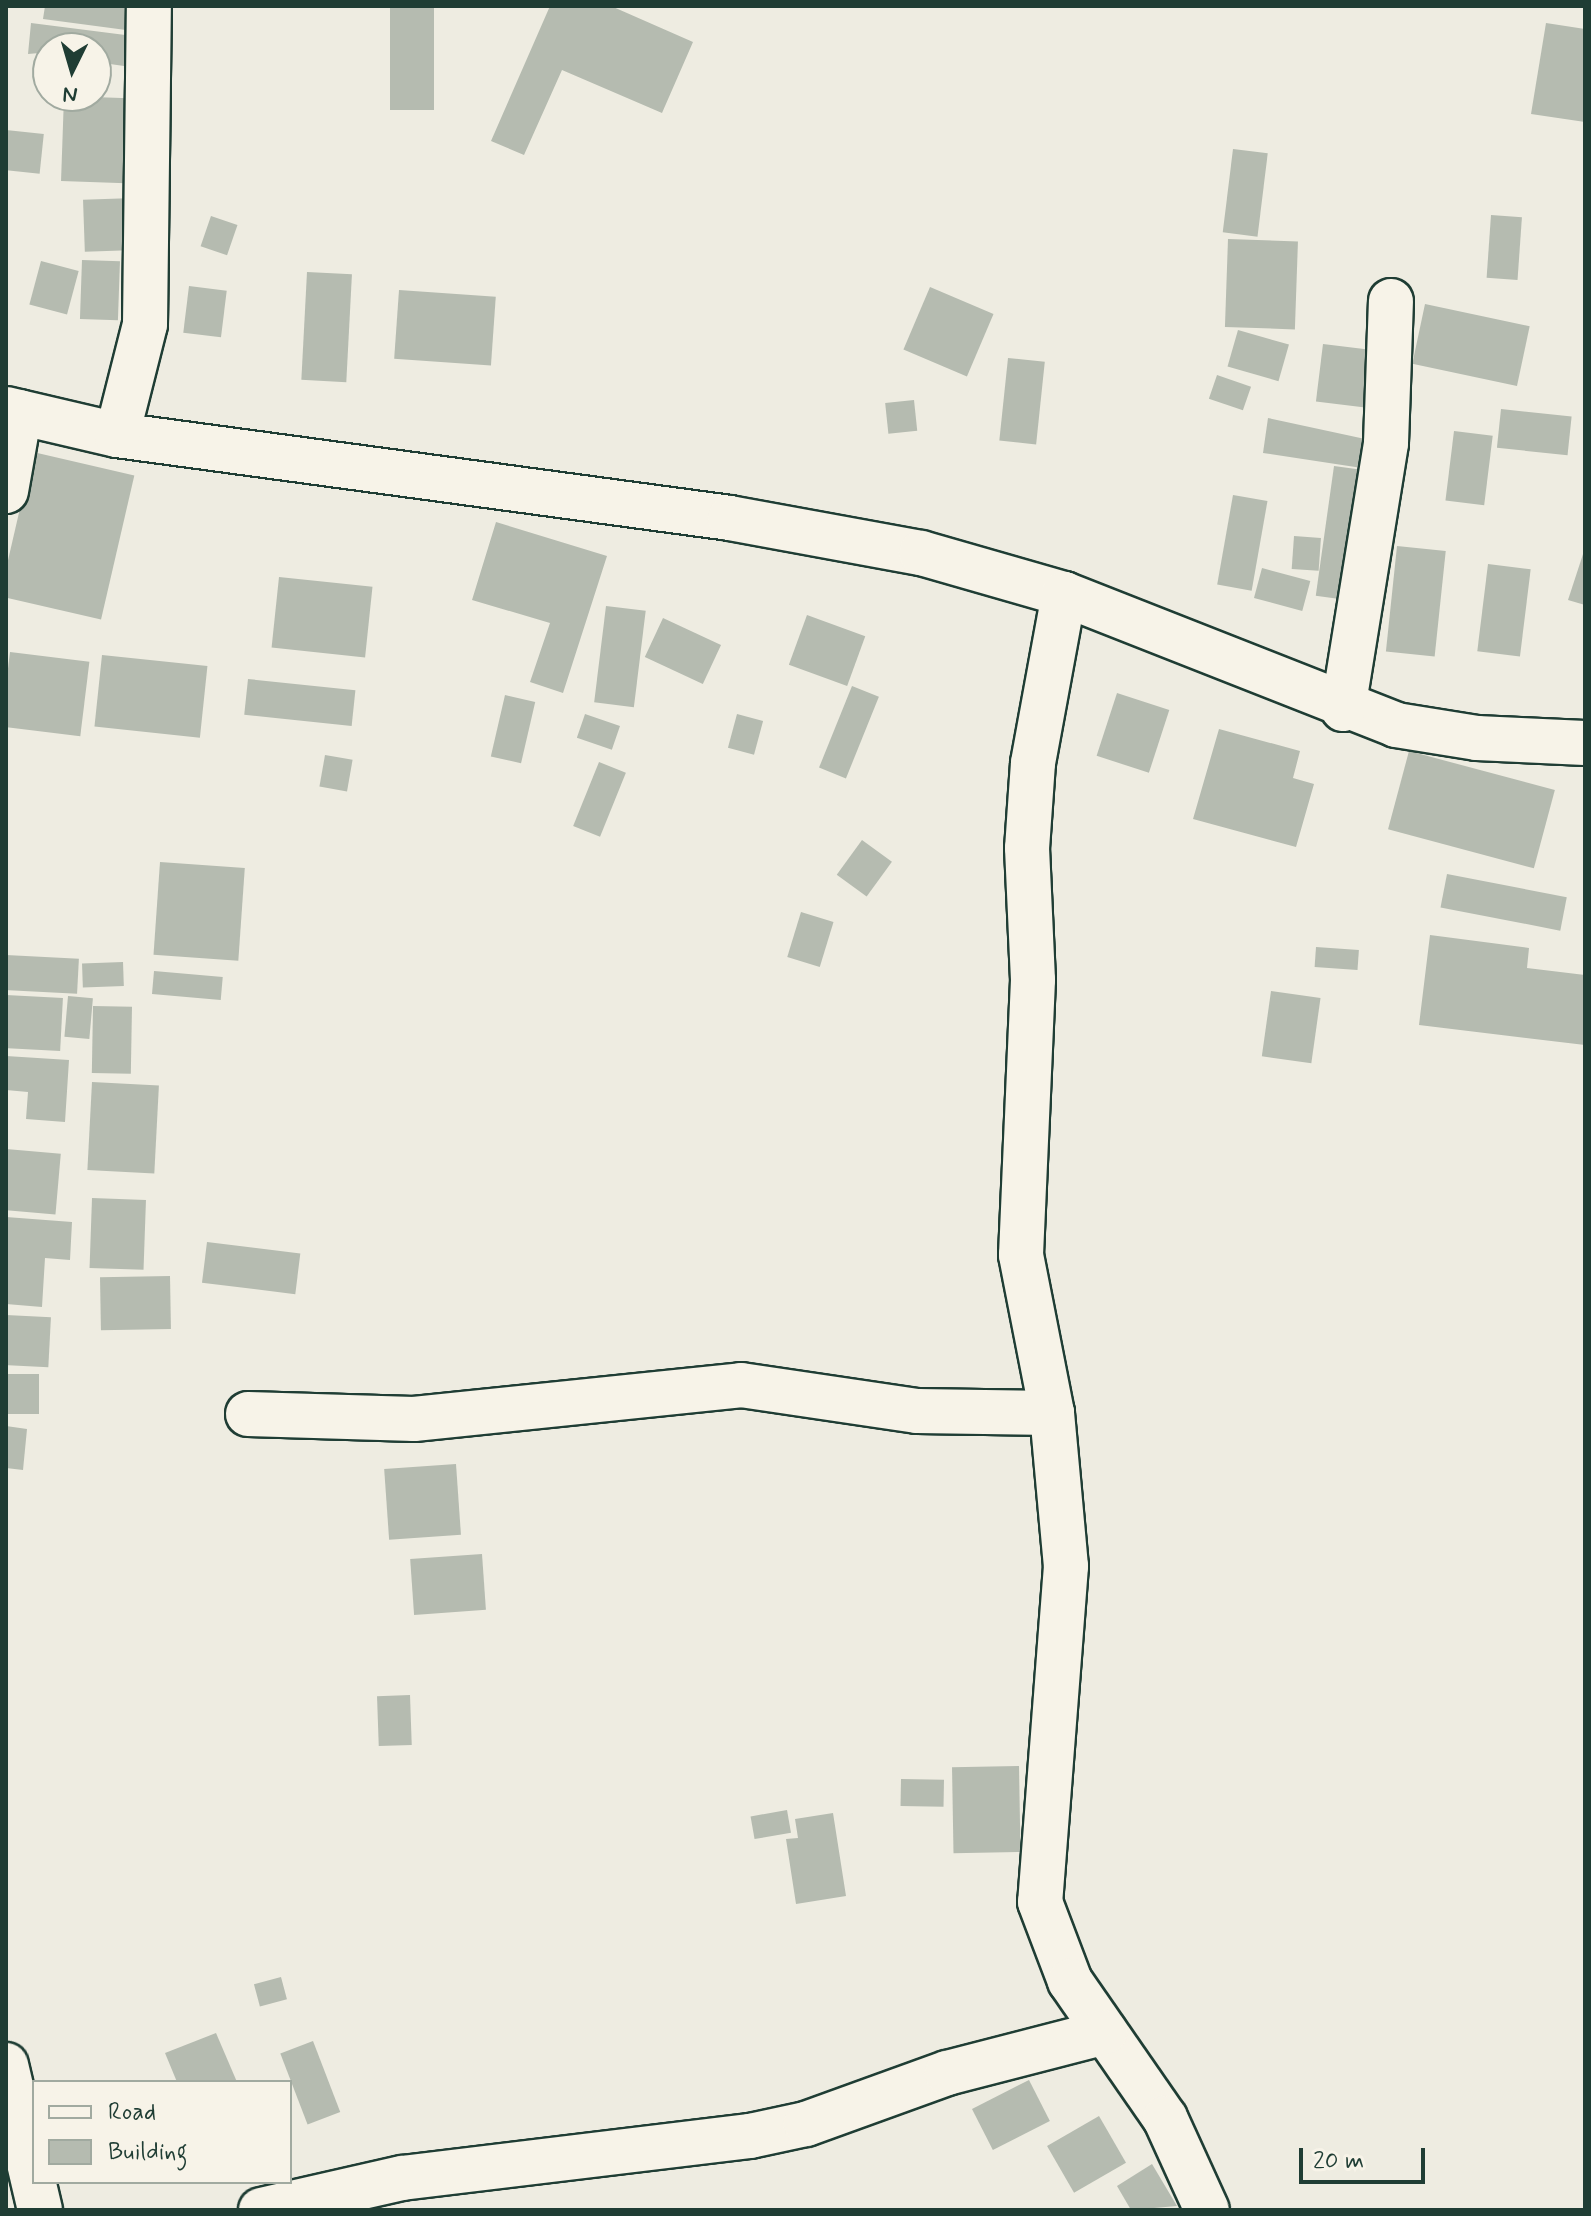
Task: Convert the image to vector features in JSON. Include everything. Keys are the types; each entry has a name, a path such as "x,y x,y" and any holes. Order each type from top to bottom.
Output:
{"street":[{"path":"117,435 145,324 149,6"},
{"path":"1343,709 1386,443 1391,301"},
{"path":"6,491 13,410 117,435 730,518 921,553 1064,594 1343,709 1477,738 1585,743"},
{"path":"1064,594 1029,811 1033,980 1021,1203 1021,1255 1052,1413 1066,1566 1040,1902 1058,1957 1165,2118 1207,2210"},
{"path":"248,1414 414,1419 741,1385 917,1411 1052,1413"},
{"path":"261,2210 402,2178 750,2136 806,2124 947,2073 1105,2032"},
{"path":"6,2065 32,2176"},
{"path":"34,2184 40,2210"}],"building":[{"path":"45,6 145,6 141,32 43,19"},
{"path":"390,6 434,6 434,110 390,110"},
{"path":"550,6 611,6 693,42 662,113 562,70 524,155 491,141"},
{"path":"31,23 102,32 32,32 32,54 28,54"},
{"path":"1546,23 1585,29 1585,122 1531,114"},
{"path":"112,33 141,37 138,68 112,64"},
{"path":"112,98 136,99 133,183 61,181 63,112 112,112"},
{"path":"6,130 44,134 40,174 6,170"},
{"path":"1233,149 1268,153 1258,237 1223,232"},
{"path":"134,198 136,250 85,252 83,200"},
{"path":"1491,215 1522,217 1518,280 1487,278"},
{"path":"211,216 237,225 227,255 201,246"},
{"path":"1228,239 1298,241 1295,329 1225,327"},
{"path":"82,260 120,261 118,320 80,319"},
{"path":"41,261 79,271 67,315 29,304"},
{"path":"307,272 352,274 346,382 301,380"},
{"path":"189,286 227,291 221,337 183,333"},
{"path":"930,287 994,314 967,377 903,350"},
{"path":"399,290 496,297 491,366 394,359"},
{"path":"1425,304 1530,326 1517,386 1412,364"},
{"path":"1238,330 1289,345 1278,381 1228,367"},
{"path":"1323,344 1387,352 1379,409 1316,402"},
{"path":"1008,358 1045,362 1036,444 999,441"},
{"path":"1217,375 1251,387 1243,410 1209,399"},
{"path":"914,400 917,431 888,434 885,403"},
{"path":"1501,409 1572,416 1568,455 1497,448"},
{"path":"1268,418 1379,442 1375,470 1263,453"},
{"path":"1454,431 1493,436 1484,505 1445,500"},
{"path":"33,452 134,475 101,620 6,598 6,569"},
{"path":"1334,466 1369,471 1350,601 1316,596"},
{"path":"1233,495 1267,501 1252,591 1217,585"},
{"path":"496,522 607,556 563,693 530,682 550,623 472,600"},
{"path":"1294,536 1321,538 1319,571 1292,569"},
{"path":"1397,546 1446,551 1435,657 1386,651"},
{"path":"1585,548 1585,605 1568,600"},
{"path":"1488,564 1531,569 1520,657 1477,651"},
{"path":"1262,568 1310,581 1302,611 1254,598"},
{"path":"279,577 372,587 365,657 272,648"},
{"path":"606,606 646,611 634,707 594,702"},
{"path":"807,615 865,636 847,686 789,665"},
{"path":"663,618 721,645 703,684 645,657"},
{"path":"10,652 89,662 80,736 6,727"},
{"path":"102,655 207,666 200,738 94,727"},
{"path":"248,679 355,690 352,726 244,715"},
{"path":"852,686 879,697 846,778 819,768"},
{"path":"1117,693 1169,710 1149,773 1097,756"},
{"path":"505,695 535,702 521,763 491,756"},
{"path":"585,714 620,726 612,750 577,738"},
{"path":"737,714 763,721 754,755 728,748"},
{"path":"1219,729 1300,751 1293,778 1314,784 1296,847 1193,819"},
{"path":"1409,751 1555,790 1534,868 1388,829"},
{"path":"325,755 353,760 347,791 319,787"},
{"path":"599,762 626,773 600,837 573,826"},
{"path":"862,840 892,862 867,897 837,875"},
{"path":"160,862 245,868 238,961 154,955"},
{"path":"1447,874 1567,897 1560,931 1441,907"},
{"path":"801,912 834,922 820,967 787,957"},
{"path":"1430,935 1529,948 1527,968 1585,975 1585,1045 1419,1025"},
{"path":"1316,947 1359,950 1358,970 1315,967"},
{"path":"6,955 79,959 77,994 6,990"},
{"path":"123,962 124,986 83,987 82,963"},
{"path":"154,971 223,977 221,1000 152,994"},
{"path":"1271,991 1321,998 1311,1063 1262,1056"},
{"path":"6,995 63,998 60,1051 6,1048"},
{"path":"68,996 93,998 89,1039 64,1037"},
{"path":"93,1006 132,1007 131,1074 92,1073"},
{"path":"6,1056 69,1060 65,1122 26,1119 28,1092 6,1090"},
{"path":"92,1082 159,1086 154,1173 87,1170"},
{"path":"6,1149 61,1154 55,1215 6,1210"},
{"path":"92,1198 146,1200 144,1270 90,1268"},
{"path":"6,1217 72,1222 70,1260 45,1258 42,1307 6,1304"},
{"path":"207,1242 300,1253 295,1294 202,1283"},
{"path":"170,1276 171,1329 101,1330 100,1277"},
{"path":"6,1315 51,1317 48,1367 6,1365"},
{"path":"6,1374 39,1374 39,1414 6,1414"},
{"path":"6,1426 27,1429 23,1470 6,1468"},
{"path":"456,1464 461,1535 389,1540 384,1469"},
{"path":"482,1554 486,1610 414,1615 410,1559"},
{"path":"410,1695 412,1745 379,1746 377,1696"},
{"path":"1019,1766 1021,1852 954,1853 952,1767"},
{"path":"901,1779 944,1780 944,1807 901,1806"},
{"path":"787,1810 791,1833 755,1839 751,1816"},
{"path":"833,1813 846,1896 796,1904 786,1839 798,1838 795,1819"},
{"path":"281,1977 287,1999 260,2006 254,1984"},
{"path":"216,2033 236,2080 176,2080 165,2053"},
{"path":"313,2041 340,2112 308,2124 280,2054"},
{"path":"1029,2080 1050,2121 993,2150 972,2109"},
{"path":"1099,2116 1126,2163 1074,2193 1047,2146"},
{"path":"1152,2164 1177,2206 1131,2210 1117,2186"}]}
